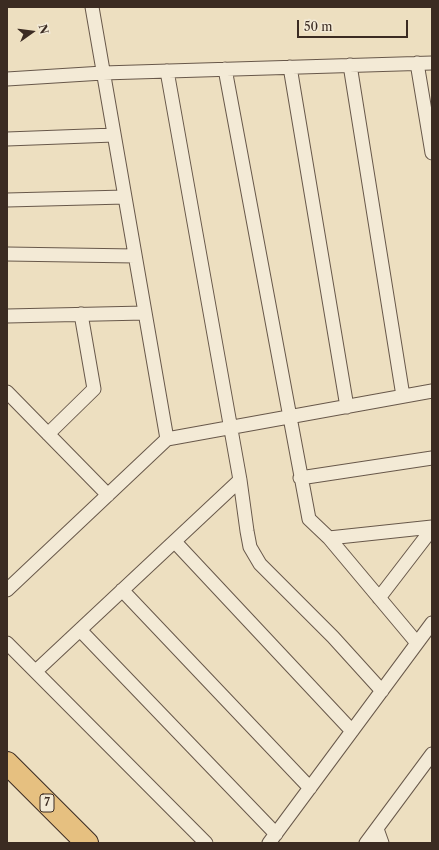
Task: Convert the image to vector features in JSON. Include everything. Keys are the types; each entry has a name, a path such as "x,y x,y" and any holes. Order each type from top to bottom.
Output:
{"highway":[{"name":"7","path":"7,764 87,843"}],"street":[{"path":"92,7 167,439"},
{"path":"417,63 429,123 432,153"},
{"path":"7,79 104,73 432,63"},
{"path":"350,66 403,396"},
{"path":"290,67 347,407"},
{"path":"225,69 309,520 328,538 417,643"},
{"path":"167,71 231,428 240,480 246,531 250,547 260,564 333,636 382,691"},
{"path":"7,139 114,135"},
{"path":"7,200 125,197"},
{"path":"7,254 135,256"},
{"path":"7,316 145,313"},
{"path":"48,434 94,389 81,314"},
{"path":"8,588 167,439 432,391"},
{"path":"7,392 108,495"},
{"path":"300,478 432,458"},
{"path":"36,671 240,480"},
{"path":"328,538 432,528"},
{"path":"379,598 432,528"},
{"path":"175,542 352,731"},
{"path":"122,590 310,788"},
{"path":"80,630 272,838 432,622"},
{"path":"7,643 206,843"},
{"path":"366,843 432,754"},
{"path":"377,829 382,843"}]}
